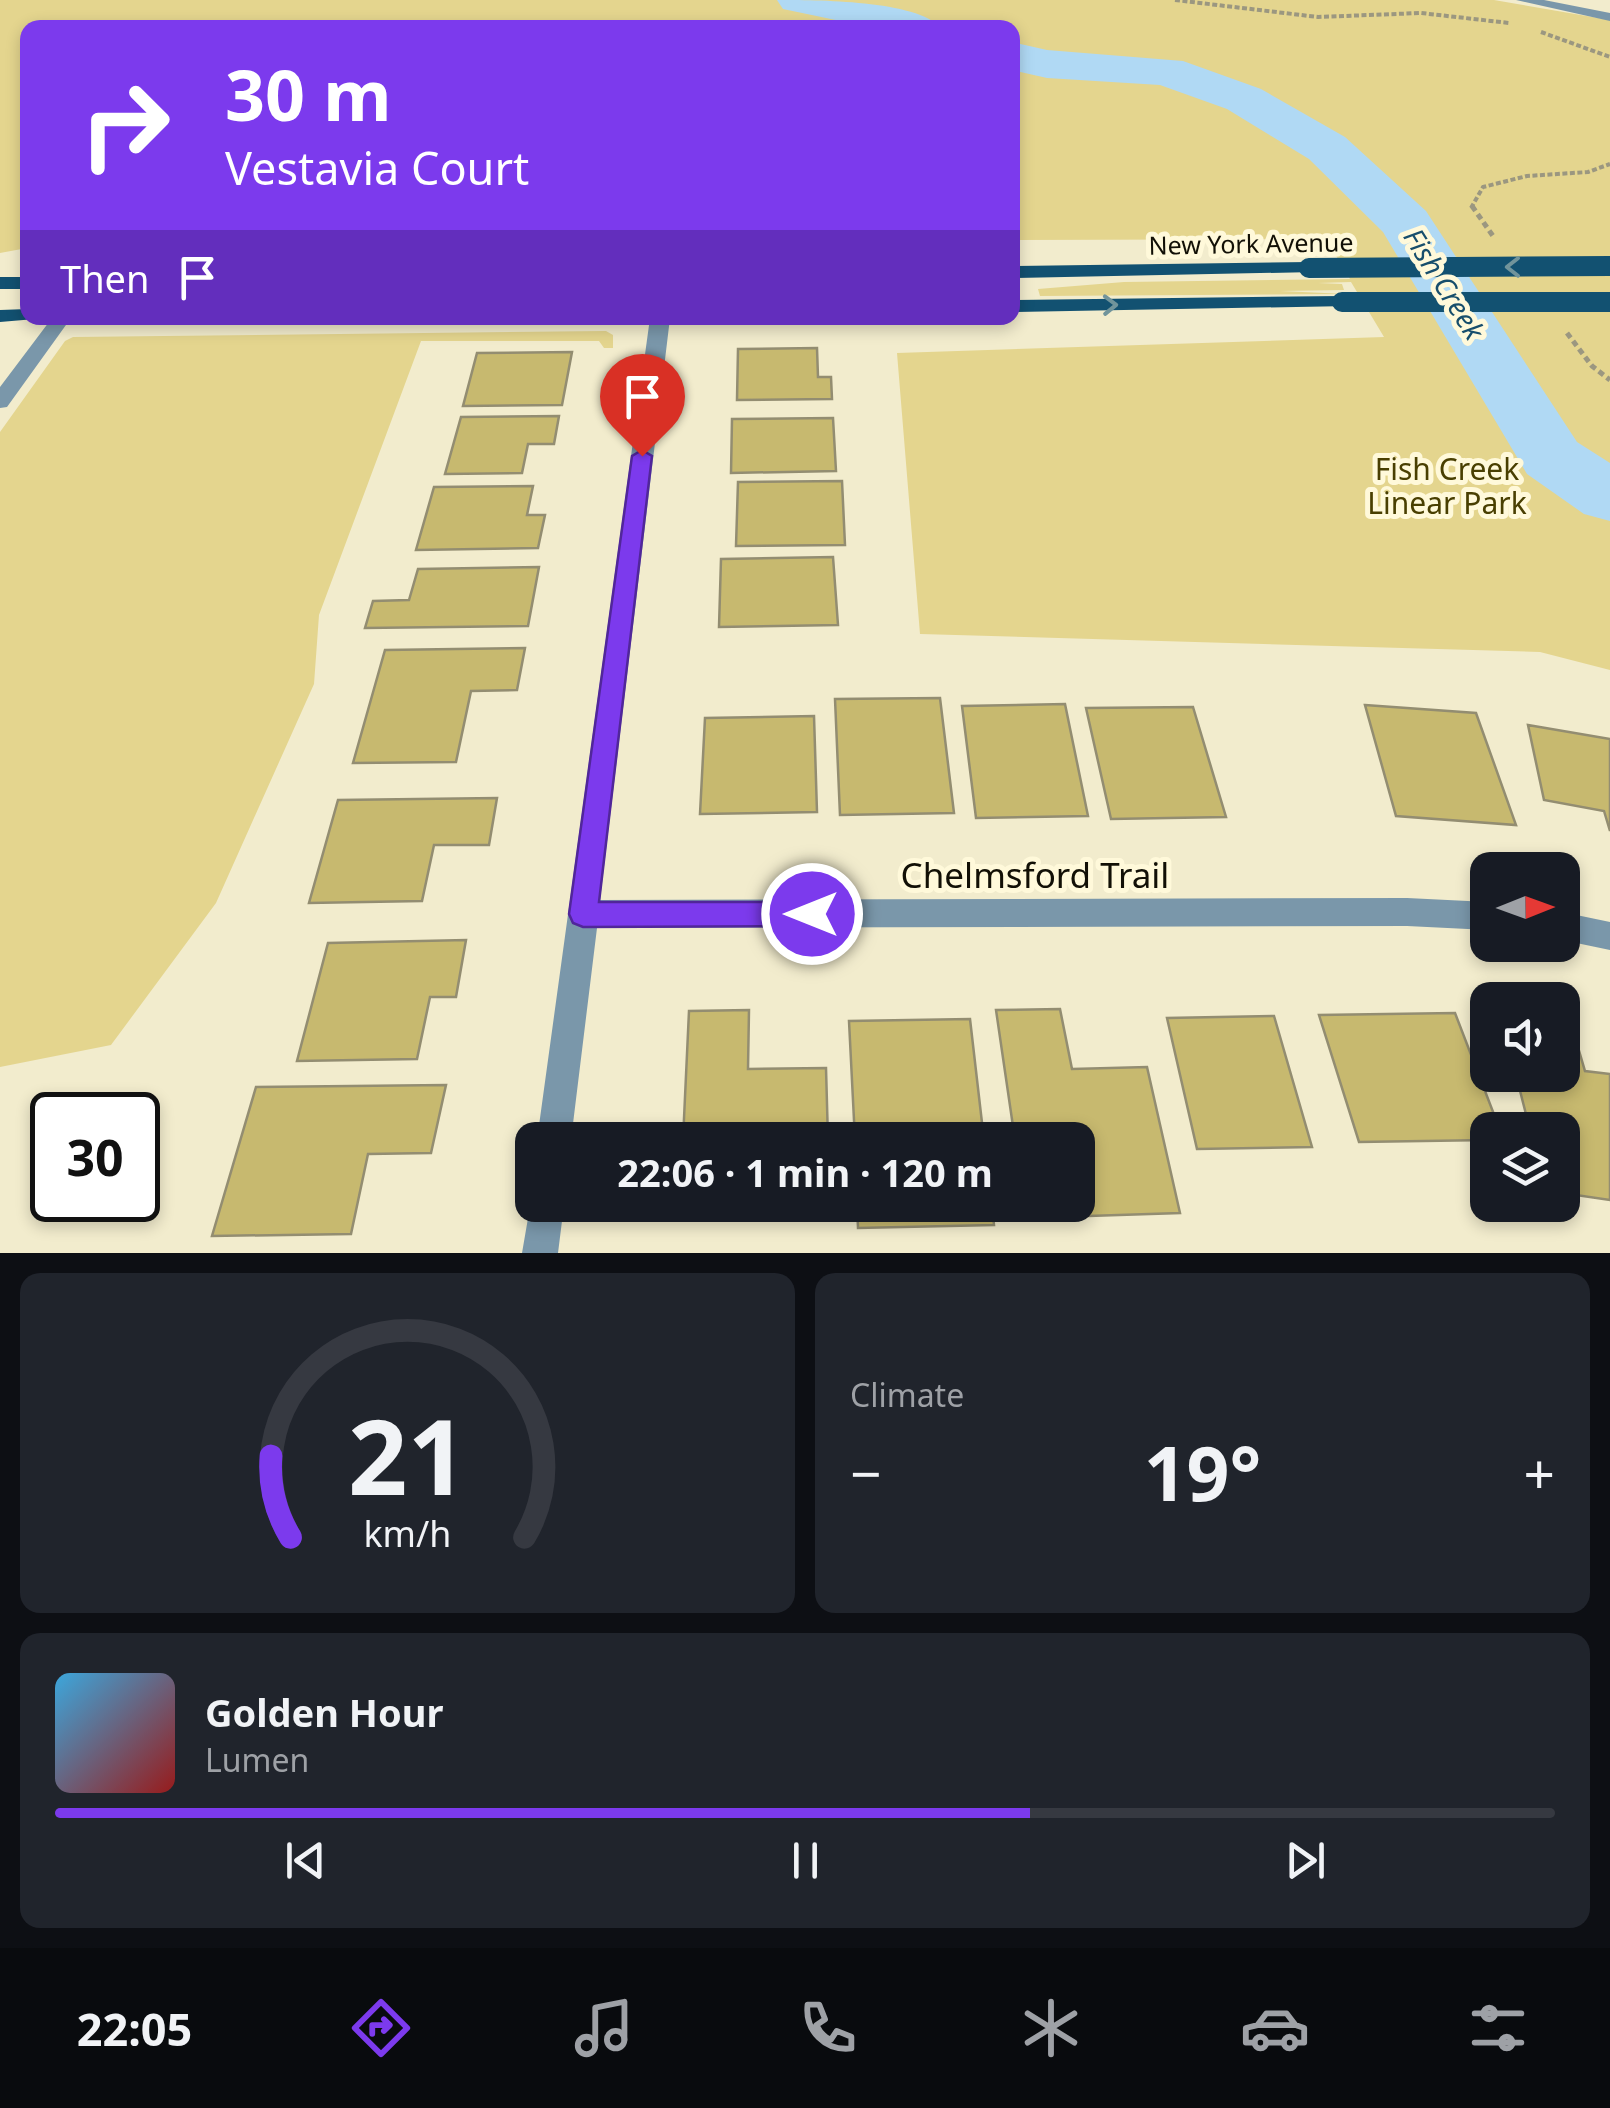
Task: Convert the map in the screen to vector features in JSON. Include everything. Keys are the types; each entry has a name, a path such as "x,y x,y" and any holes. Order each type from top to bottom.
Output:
{"main road":[{"name":"New York Avenue","path":"1020,272 1610,266"},
{"name":"New York Avenue","path":"1020,306 1610,302"}],"street":[{"path":"1523,0 1610,16"},
{"path":"0,402 56,325"},
{"path":"556,1122 659,325"},
{"name":"Chelmsford Trail","path":"583,914 1407,912 1470,915"},
{"path":"1580,930 1610,936"},
{"path":"540,1253 544,1222"}],"path":[{"path":"1175,0 1318,16 1420,12 1520,26"},
{"path":"1537,31 1610,56"}],"green space":[{"name":"Fish Creek Linear Park","path":"0,0 1494,0 1610,20 1610,670 1540,652 920,634 897,353 1384,337 1351,282 1318,283 1342,284 1344,290 1280,291 1347,294 1040,296 1038,289 1124,282 1350,279 1326,239 1020,240 1020,20 20,20 20,249 0,253"},
{"path":"606,331 613,335 613,348 604,348 599,341 421,341 319,615 314,684 216,903 111,1045 0,1067 0,432 65,341 73,337"}],"building":[{"path":"817,348 818,377 831,377 832,399 737,400 738,349"},
{"path":"572,352 562,405 463,406 477,353"},
{"path":"559,416 554,444 528,444 522,473 445,474 461,417"},
{"path":"833,418 836,471 731,473 732,419"},
{"path":"842,481 845,545 736,546 738,482"},
{"path":"533,486 527,515 545,515 538,548 416,550 434,487"},
{"path":"833,557 838,625 719,627 721,559"},
{"path":"539,567 528,626 365,628 373,601 409,600 418,569"},
{"path":"525,648 517,690 471,691 456,762 353,763 385,650"},
{"path":"940,698 954,813 840,815 835,699"},
{"path":"1065,704 1088,816 976,818 962,706"},
{"path":"1365,705 1476,713 1516,825 1396,816"},
{"path":"1193,707 1226,817 1111,819 1086,708"},
{"path":"814,716 817,812 700,814 705,718"},
{"path":"1528,725 1610,739 1610,831 1604,811 1544,800"},
{"path":"497,798 489,845 434,845 422,901 309,903 338,800"},
{"path":"466,940 456,997 430,997 417,1059 297,1061 328,943"},
{"path":"1060,1009 1072,1069 1147,1067 1180,1213 1095,1216 1095,1122 1012,1122 996,1010"},
{"path":"749,1010 748,1069 826,1068 828,1122 684,1122 689,1011"},
{"path":"1455,1013 1470,1052 1470,1092 1485,1092 1493,1112 1470,1112 1470,1140 1359,1142 1319,1015"},
{"path":"1274,1016 1312,1147 1197,1149 1167,1018"},
{"path":"970,1019 982,1122 854,1122 849,1021"},
{"path":"1580,1054 1585,1071 1610,1074 1610,1200 1580,1196 1580,1112 1525,1112 1520,1092 1580,1092"},
{"path":"446,1085 431,1153 368,1154 351,1234 212,1236 256,1087"},
{"path":"858,1222 994,1225 858,1228"}],"waterway":[{"name":"Fish Creek","path":"798,0 895,20"},
{"name":"Fish Creek","path":"1020,58 1047,64 1166,71 1244,99 1327,148 1406,223 1552,458 1610,497"}],"route":[{"path":"642,456 583,914 812,914"}]}
